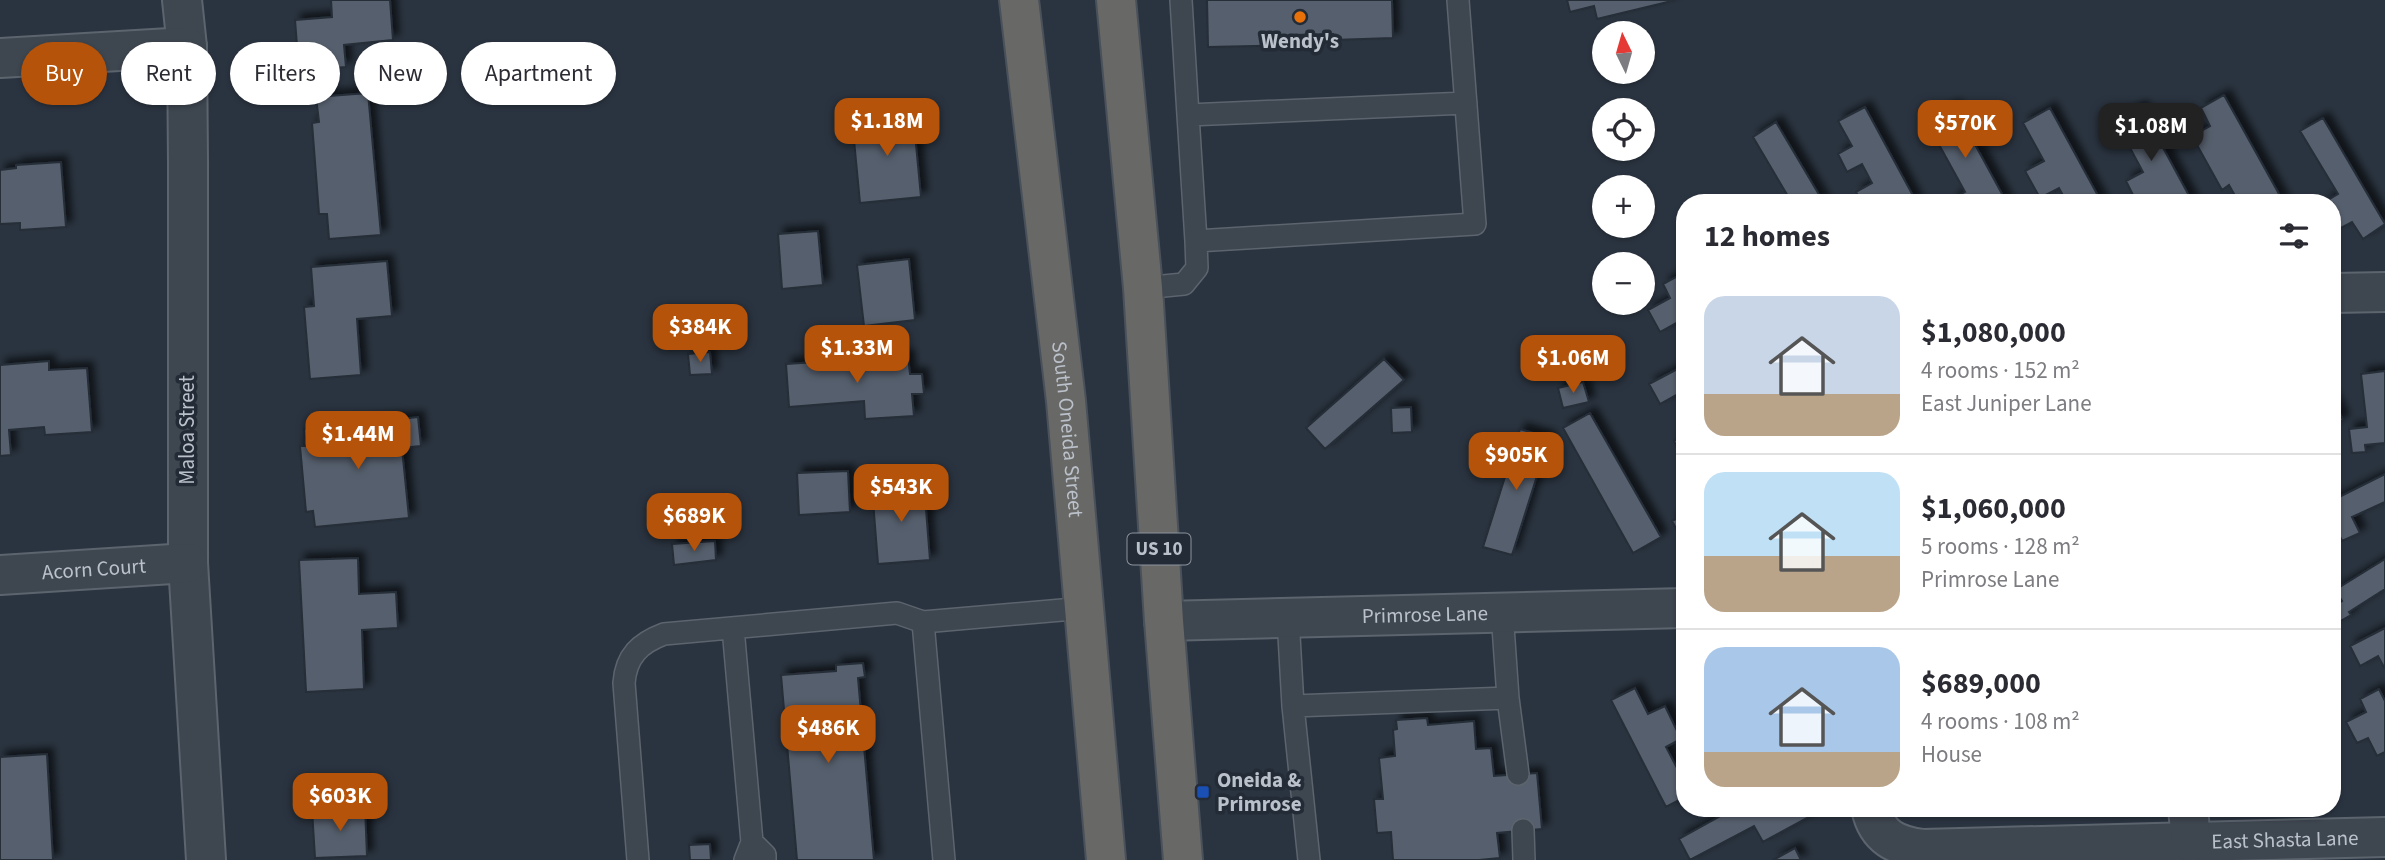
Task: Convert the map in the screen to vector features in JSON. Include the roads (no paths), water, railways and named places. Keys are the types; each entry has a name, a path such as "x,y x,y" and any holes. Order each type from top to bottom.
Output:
{"highway":[{"name":"South Oneida Street","path":"1019,0 1055,297 1106,860"},
{"name":"US 10","path":"1116,0 1143,288 1164,621 1183,860"}],"street":[{"name":"Maloa Street","path":"182,0 186,42"},
{"path":"0,58 121,51"},
{"name":"Maloa Street","path":"187,105 188,563 206,860"},
{"path":"2341,293 2385,292"},
{"name":"Acorn Court","path":"0,575 188,563"},
{"name":"Primrose Lane","path":"1164,621 1676,608"},
{"name":"East Shasta Lane","path":"1875,817 1882,834 1893,843 1923,849 2190,825 2385,837"}],"lane":[{"path":"1143,288 1184,284 1197,268 1181,0"},
{"path":"1196,241 1475,224 1458,0"},
{"path":"1188,115 1466,103"},
{"path":"638,860 624,683 628,662 641,645 664,634 897,613 923,622 1085,608"},
{"path":"1502,612 1508,698 1518,774"},
{"path":"1288,618 1293,706 1308,860"},
{"path":"923,622 944,860"},
{"path":"733,628 749,851 765,855 765,860"},
{"path":"1293,706 1508,698"},
{"path":"1522,830 1524,860"}],"place":[{"name":"Wendy's","path":"1300,17"},
{"name":"Oneida & Primrose","path":"1203,792"}]}
